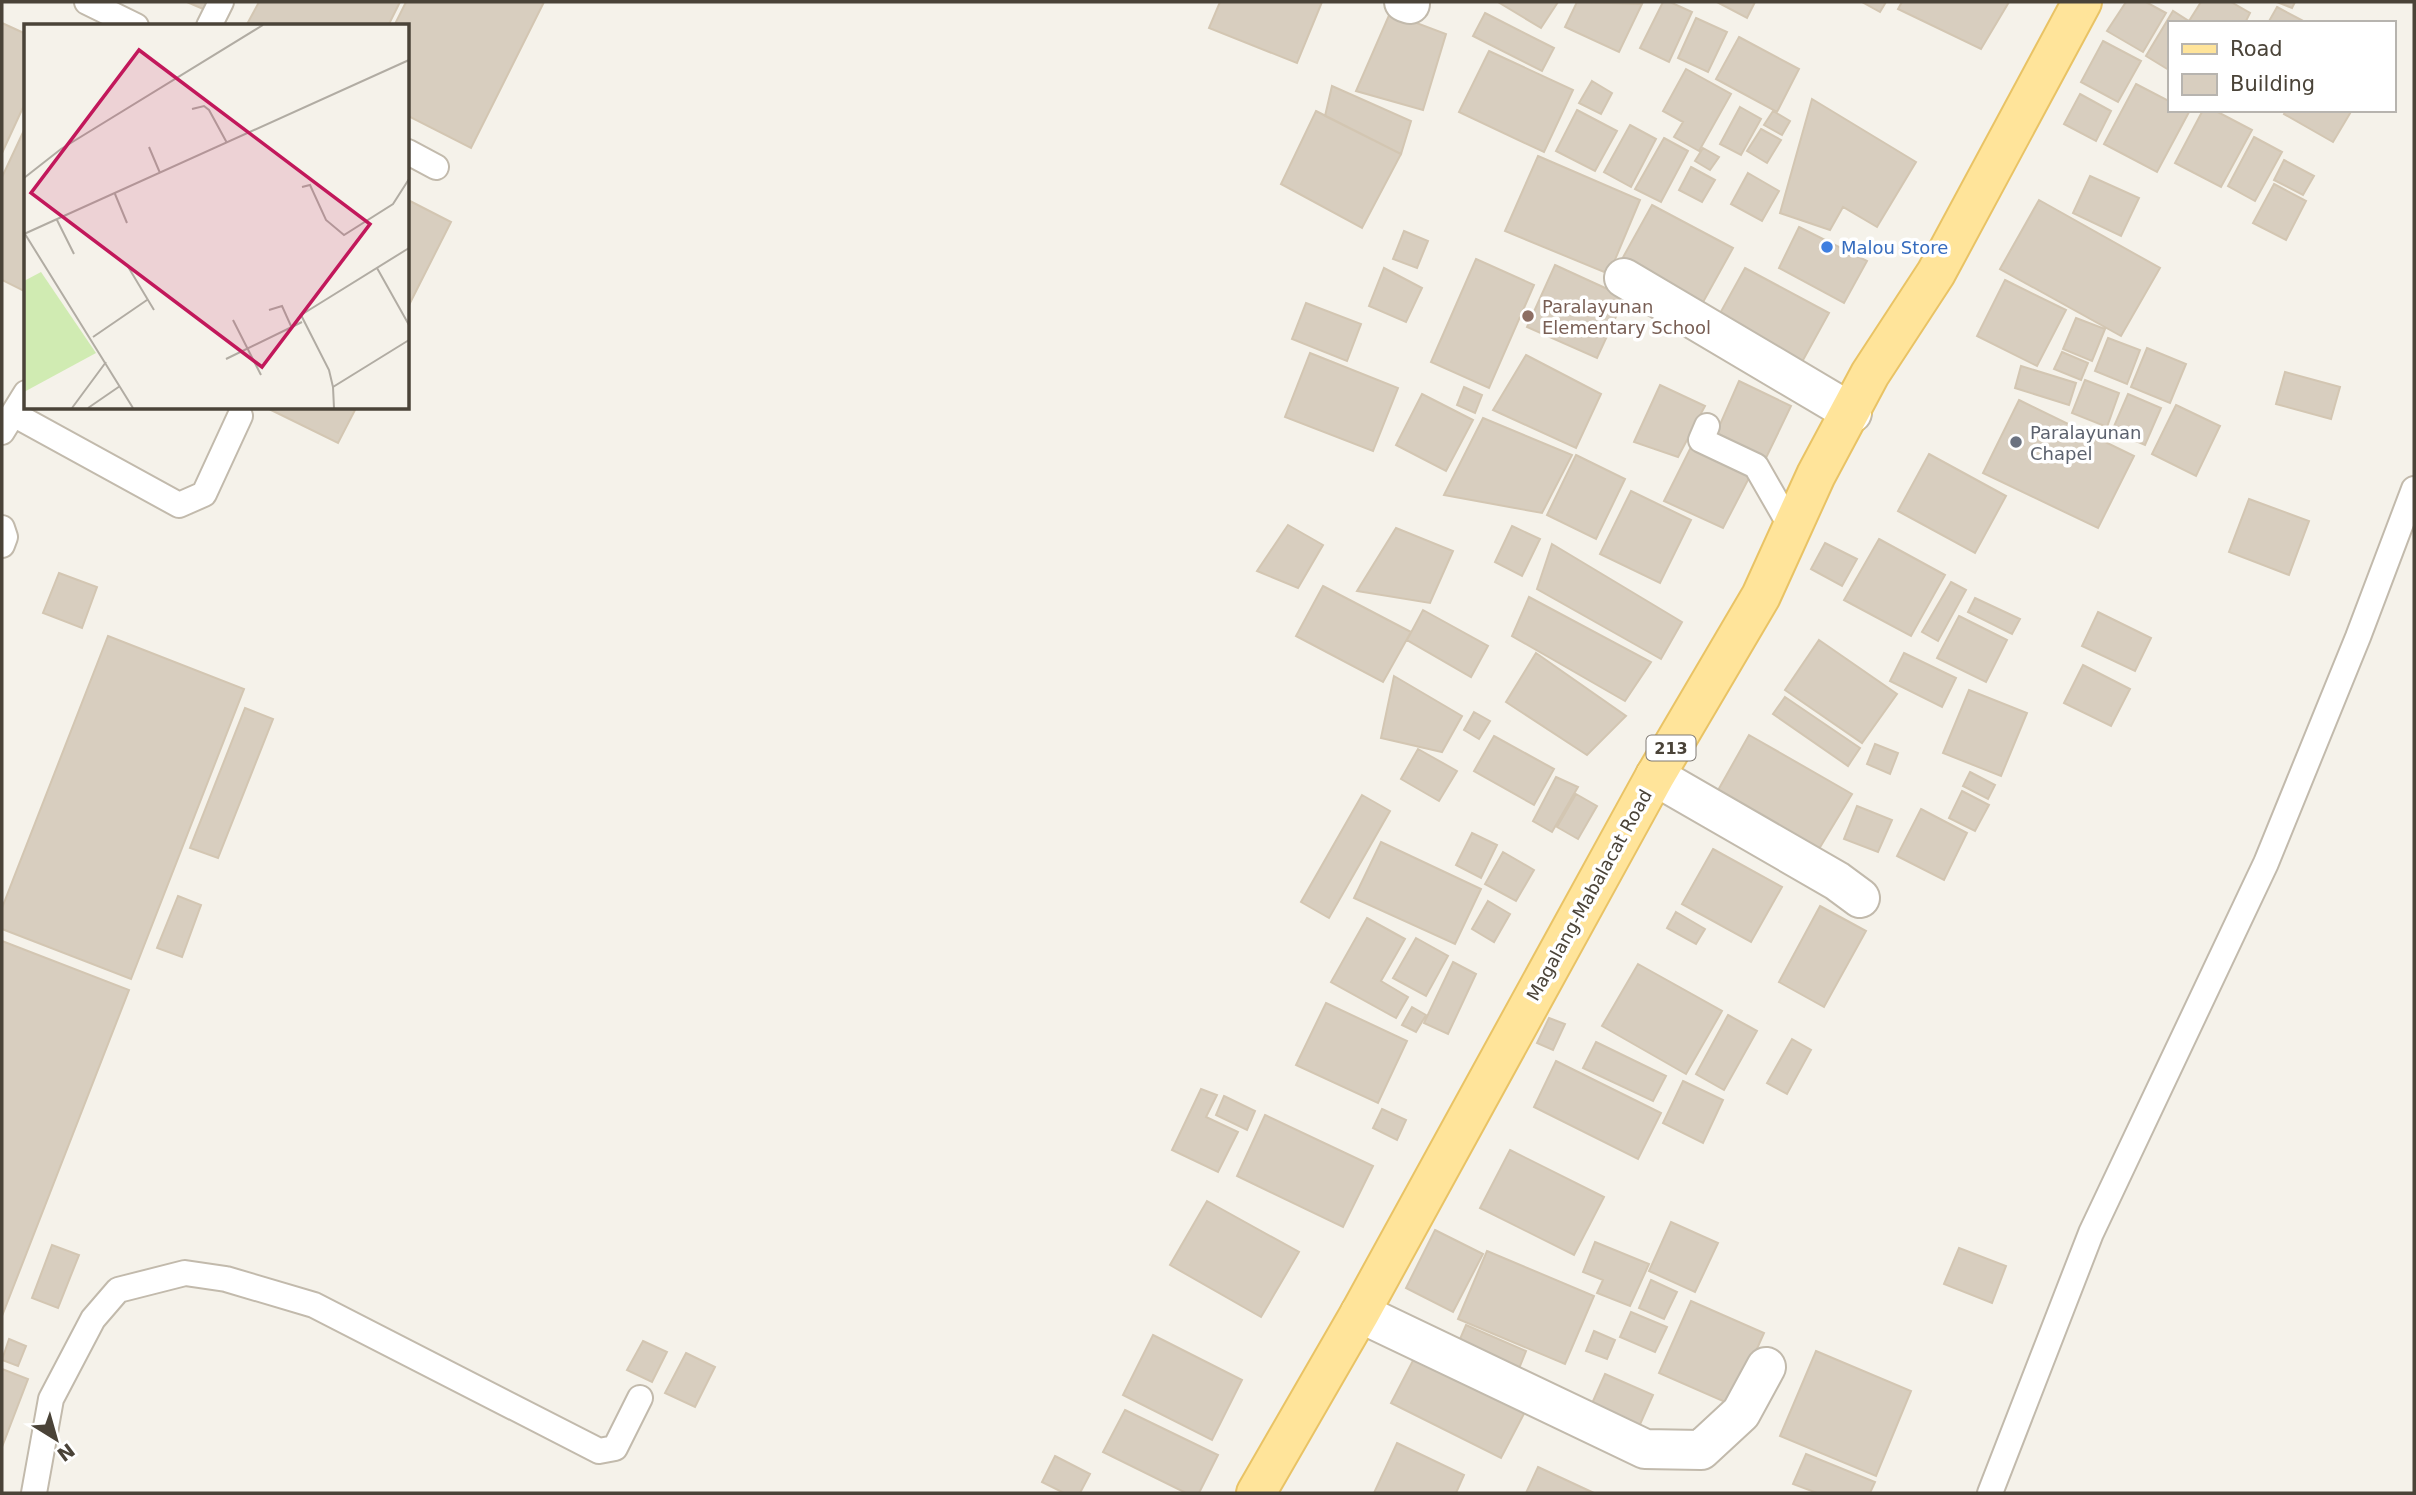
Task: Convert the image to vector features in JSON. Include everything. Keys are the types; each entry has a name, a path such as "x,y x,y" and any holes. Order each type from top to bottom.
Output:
{"main road":[{"name":"Magalang-Mabalacat Road","path":"1256,1493 1360,1313 1655,776 1761,596 1791,527 1870,374 1936,272 2082,2"}],"street":[{"path":"1624,278 1852,413"},
{"path":"1655,776 1837,881 1860,898"},
{"path":"1360,1313 1645,1449 1702,1450 1741,1413 1766,1367"}],"lane":[{"path":"87,2 132,24"},
{"path":"210,24 221,2"},
{"path":"410,153 436,167"},
{"path":"14,414 179,505 204,494 240,416"},
{"path":"1707,426 1700,440 1756,466 1791,527"},
{"path":"1990,1493 2091,1233 2266,863 2358,637 2414,489"},
{"path":"2,528 5,537 2,545"},
{"path":"34,1493 51,1399 93,1319 118,1290 185,1273 226,1279 314,1306 599,1451 615,1448 640,1398"}],"building":[{"path":"187,2 215,2 210,12"},
{"path":"259,2 400,2 389,24 247,24"},
{"path":"406,2 544,2 471,148 410,117 410,24 395,24"},
{"path":"1220,2 1322,2 1297,63 1209,28"},
{"path":"1498,2 1558,2 1541,28"},
{"path":"1577,2 1642,4 1619,52 1565,27"},
{"path":"1663,2 1670,2 1692,12 1669,62 1640,48"},
{"path":"1717,2 1755,2 1747,18"},
{"path":"1862,2 1886,2 1880,12"},
{"path":"1902,2 2009,2 1981,49 1898,9"},
{"path":"2126,2 2146,2 2166,13 2143,52 2107,31"},
{"path":"2201,2 2231,2 2250,13 2246,21 2189,21"},
{"path":"2277,2 2295,2 2292,8"},
{"path":"2277,7 2303,21 2269,21"},
{"path":"2173,11 2189,21 2168,21 2168,69 2146,56"},
{"path":"1390,13 1446,34 1423,110 1356,91"},
{"path":"1485,13 1554,48 1542,71 1473,36"},
{"path":"1696,18 1727,32 1708,72 1678,58"},
{"path":"2,23 24,33 24,105 2,153"},
{"path":"1739,37 1799,69 1777,112 1716,79"},
{"path":"2103,41 2141,61 2118,102 2081,82"},
{"path":"1489,51 1573,90 1544,152 1459,112"},
{"path":"1686,69 1731,94 1699,151 1674,137 1683,122 1663,111"},
{"path":"1592,81 1612,93 1601,114 1579,103"},
{"path":"2136,84 2168,100 2168,112 2189,112 2157,172 2104,144"},
{"path":"1332,86 1411,121 1401,154 1325,116"},
{"path":"2080,94 2111,111 2096,141 2064,124"},
{"path":"1812,99 1916,162 1877,227 1843,207 1830,230 1780,213"},
{"path":"1740,107 1761,119 1741,155 1720,144"},
{"path":"1577,110 1617,131 1595,171 1556,151"},
{"path":"1316,111 1401,154 1362,228 1281,184"},
{"path":"1773,111 1790,121 1782,135 1764,125"},
{"path":"2202,112 2218,112 2252,130 2221,187 2175,163"},
{"path":"2285,112 2351,112 2333,142 2284,114"},
{"path":"1630,125 1656,139 1631,187 1604,172"},
{"path":"1761,129 1781,140 1767,163 1747,151"},
{"path":"24,130 24,291 2,280 2,177"},
{"path":"2254,137 2282,152 2255,201 2228,186"},
{"path":"1664,138 1688,151 1661,202 1635,189"},
{"path":"1703,148 1719,157 1710,170 1695,161"},
{"path":"1538,156 1640,200 1609,274 1505,231"},
{"path":"2284,160 2314,176 2303,195 2274,180"},
{"path":"1691,167 1715,180 1702,202 1679,190"},
{"path":"1748,173 1779,191 1762,221 1731,204"},
{"path":"2090,176 2139,198 2121,236 2073,213"},
{"path":"2274,184 2306,201 2286,240 2253,223"},
{"path":"2039,200 2160,268 2121,336 2000,269"},
{"path":"410,201 451,222 410,303"},
{"path":"1652,205 1733,248 1702,304 1621,261"},
{"path":"1799,227 1867,261 1844,303 1779,268"},
{"path":"1404,231 1428,241 1417,268 1393,259"},
{"path":"1476,259 1534,285 1489,388 1431,362"},
{"path":"1555,265 1625,297 1597,358 1527,327"},
{"path":"1384,268 1422,288 1406,322 1369,306"},
{"path":"1745,268 1829,313 1802,362 1718,317"},
{"path":"2005,280 2066,310 2037,366 1977,336"},
{"path":"1306,303 1361,324 1347,361 1292,339"},
{"path":"2076,318 2105,329 2092,361 2063,349"},
{"path":"2108,338 2140,350 2127,384 2095,371"},
{"path":"2147,348 2186,364 2170,403 2131,387"},
{"path":"2062,352 2088,363 2081,380 2054,369"},
{"path":"1310,353 1398,388 1373,451 1285,417"},
{"path":"1526,355 1601,394 1576,448 1493,410"},
{"path":"2021,366 2076,383 2069,405 2015,388"},
{"path":"2285,372 2340,387 2331,419 2276,404"},
{"path":"2085,380 2119,393 2107,427 2072,413"},
{"path":"1739,381 1791,406 1765,460 1715,436"},
{"path":"1660,385 1705,406 1678,457 1634,442"},
{"path":"1464,387 1482,395 1475,413 1457,405"},
{"path":"1422,394 1473,420 1446,471 1396,445"},
{"path":"2128,394 2161,408 2145,445 2112,431"},
{"path":"2019,400 2134,456 2098,528 1983,473"},
{"path":"2176,405 2220,426 2196,476 2152,454"},
{"path":"271,410 355,410 338,443"},
{"path":"1483,418 1572,455 1542,513 1444,495"},
{"path":"1692,445 1750,476 1723,528 1664,501"},
{"path":"1929,454 2006,496 1975,553 1898,511"},
{"path":"1576,455 1625,479 1596,539 1547,515"},
{"path":"1631,491 1691,520 1660,583 1600,554"},
{"path":"2249,499 2309,521 2289,575 2229,552"},
{"path":"1288,525 1323,545 1298,588 1257,571"},
{"path":"1512,526 1540,539 1522,576 1495,562"},
{"path":"1396,528 1453,551 1430,603 1357,591"},
{"path":"1879,539 1945,575 1911,636 1844,600"},
{"path":"1825,543 1857,559 1842,586 1811,569"},
{"path":"1552,544 1682,622 1661,659 1537,589"},
{"path":"59,573 97,587 82,628 43,613"},
{"path":"1951,582 1966,590 1938,641 1922,632"},
{"path":"1323,586 1411,632 1383,682 1296,636"},
{"path":"1529,597 1651,662 1625,701 1512,636"},
{"path":"1975,598 2020,619 2012,634 1968,612"},
{"path":"1423,610 1488,646 1471,677 1407,640"},
{"path":"2098,612 2151,638 2135,671 2082,646"},
{"path":"1959,616 2007,640 1986,682 1937,658"},
{"path":"108,636 244,689 131,979 2,929 2,908"},
{"path":"1819,640 1897,694 1862,743 1785,690"},
{"path":"1536,653 1626,716 1587,755 1506,702"},
{"path":"1904,653 1956,678 1942,707 1890,681"},
{"path":"2083,665 2130,689 2111,726 2064,703"},
{"path":"1394,676 1462,716 1442,752 1381,738"},
{"path":"1969,690 2027,713 2001,776 1943,753"},
{"path":"1785,697 1860,748 1848,766 1773,714"},
{"path":"245,708 273,719 218,858 190,848"},
{"path":"1474,712 1490,721 1479,739 1464,730"},
{"path":"1749,735 1852,794 1813,859 1712,801"},
{"path":"1494,736 1554,769 1534,805 1474,771"},
{"path":"1875,744 1898,753 1890,774 1867,764"},
{"path":"1418,749 1457,771 1439,801 1401,779"},
{"path":"1970,772 1995,785 1988,799 1963,786"},
{"path":"1556,777 1578,787 1552,832 1533,821"},
{"path":"1962,791 1989,805 1975,831 1949,818"},
{"path":"1576,794 1597,806 1578,839 1557,827"},
{"path":"1362,795 1390,811 1329,918 1301,902"},
{"path":"1857,806 1892,820 1878,852 1844,839"},
{"path":"1921,809 1967,833 1944,880 1897,856"},
{"path":"1472,833 1497,845 1481,878 1456,865"},
{"path":"1381,842 1481,889 1455,944 1354,898"},
{"path":"1713,849 1782,887 1751,942 1682,904"},
{"path":"1503,852 1534,870 1516,901 1485,884"},
{"path":"178,896 201,905 182,957 157,948"},
{"path":"1488,901 1510,914 1494,942 1472,929"},
{"path":"1820,906 1866,931 1824,1007 1779,982"},
{"path":"1676,912 1705,929 1696,944 1667,928"},
{"path":"1367,918 1405,939 1381,981 1408,997 1396,1018 1331,982"},
{"path":"1416,938 1448,956 1426,996 1393,978"},
{"path":"2,941 129,990 2,1316"},
{"path":"1453,962 1476,974 1448,1034 1424,1023"},
{"path":"1638,964 1722,1011 1686,1074 1602,1026"},
{"path":"1326,1003 1407,1041 1378,1103 1296,1065"},
{"path":"1412,1007 1426,1015 1416,1032 1402,1025"},
{"path":"1728,1015 1757,1031 1724,1090 1696,1074"},
{"path":"1549,1018 1565,1024 1553,1050 1537,1043"},
{"path":"1792,1039 1811,1050 1787,1094 1767,1083"},
{"path":"1596,1042 1666,1076 1653,1101 1583,1068"},
{"path":"1556,1061 1661,1113 1638,1159 1534,1107"},
{"path":"1683,1081 1723,1100 1703,1143 1663,1123"},
{"path":"1201,1089 1217,1095 1206,1117 1238,1132 1218,1172 1172,1150"},
{"path":"1224,1096 1255,1111 1247,1130 1216,1115"},
{"path":"1382,1109 1406,1120 1397,1140 1373,1128"},
{"path":"1265,1115 1373,1166 1343,1227 1237,1176"},
{"path":"1510,1150 1604,1197 1574,1255 1480,1208"},
{"path":"1207,1201 1299,1252 1261,1317 1170,1265"},
{"path":"1671,1222 1718,1243 1695,1292 1649,1271"},
{"path":"1435,1230 1483,1254 1453,1312 1406,1288"},
{"path":"1595,1242 1649,1264 1630,1306 1597,1293 1603,1280 1583,1272"},
{"path":"52,1245 79,1255 58,1308 32,1298"},
{"path":"1959,1248 2006,1266 1992,1303 1944,1284"},
{"path":"1487,1251 1594,1296 1565,1364 1458,1319"},
{"path":"1651,1280 1677,1292 1664,1319 1639,1308"},
{"path":"1691,1301 1764,1333 1732,1405 1659,1373"},
{"path":"1631,1312 1667,1327 1655,1352 1620,1337"},
{"path":"1466,1325 1526,1351 1518,1371 1457,1346"},
{"path":"1594,1331 1615,1340 1607,1359 1586,1351"},
{"path":"1153,1335 1242,1380 1212,1440 1123,1395"},
{"path":"9,1339 26,1346 18,1366 2,1360"},
{"path":"643,1341 667,1352 652,1382 627,1370"},
{"path":"1420,1347 1530,1402 1501,1458 1391,1403"},
{"path":"1816,1351 1911,1391 1876,1476 1780,1436"},
{"path":"686,1353 715,1367 695,1407 665,1393"},
{"path":"2,1369 28,1379 2,1447"},
{"path":"1605,1374 1653,1395 1638,1429 1590,1408"},
{"path":"1125,1410 1218,1455 1199,1493 1186,1493 1103,1452"},
{"path":"1397,1443 1464,1475 1456,1493 1374,1493"},
{"path":"1806,1454 1875,1482 1870,1493 1817,1493 1793,1484"},
{"path":"1055,1456 1090,1474 1080,1493 1064,1493 1042,1482"},
{"path":"1538,1467 1594,1493 1526,1493"}],"place":[{"name":"Malou Store","path":"1827,247"},
{"name":"Paralayunan Elementary School","path":"1528,316"},
{"name":"Paralayunan Chapel","path":"2016,442"}]}
